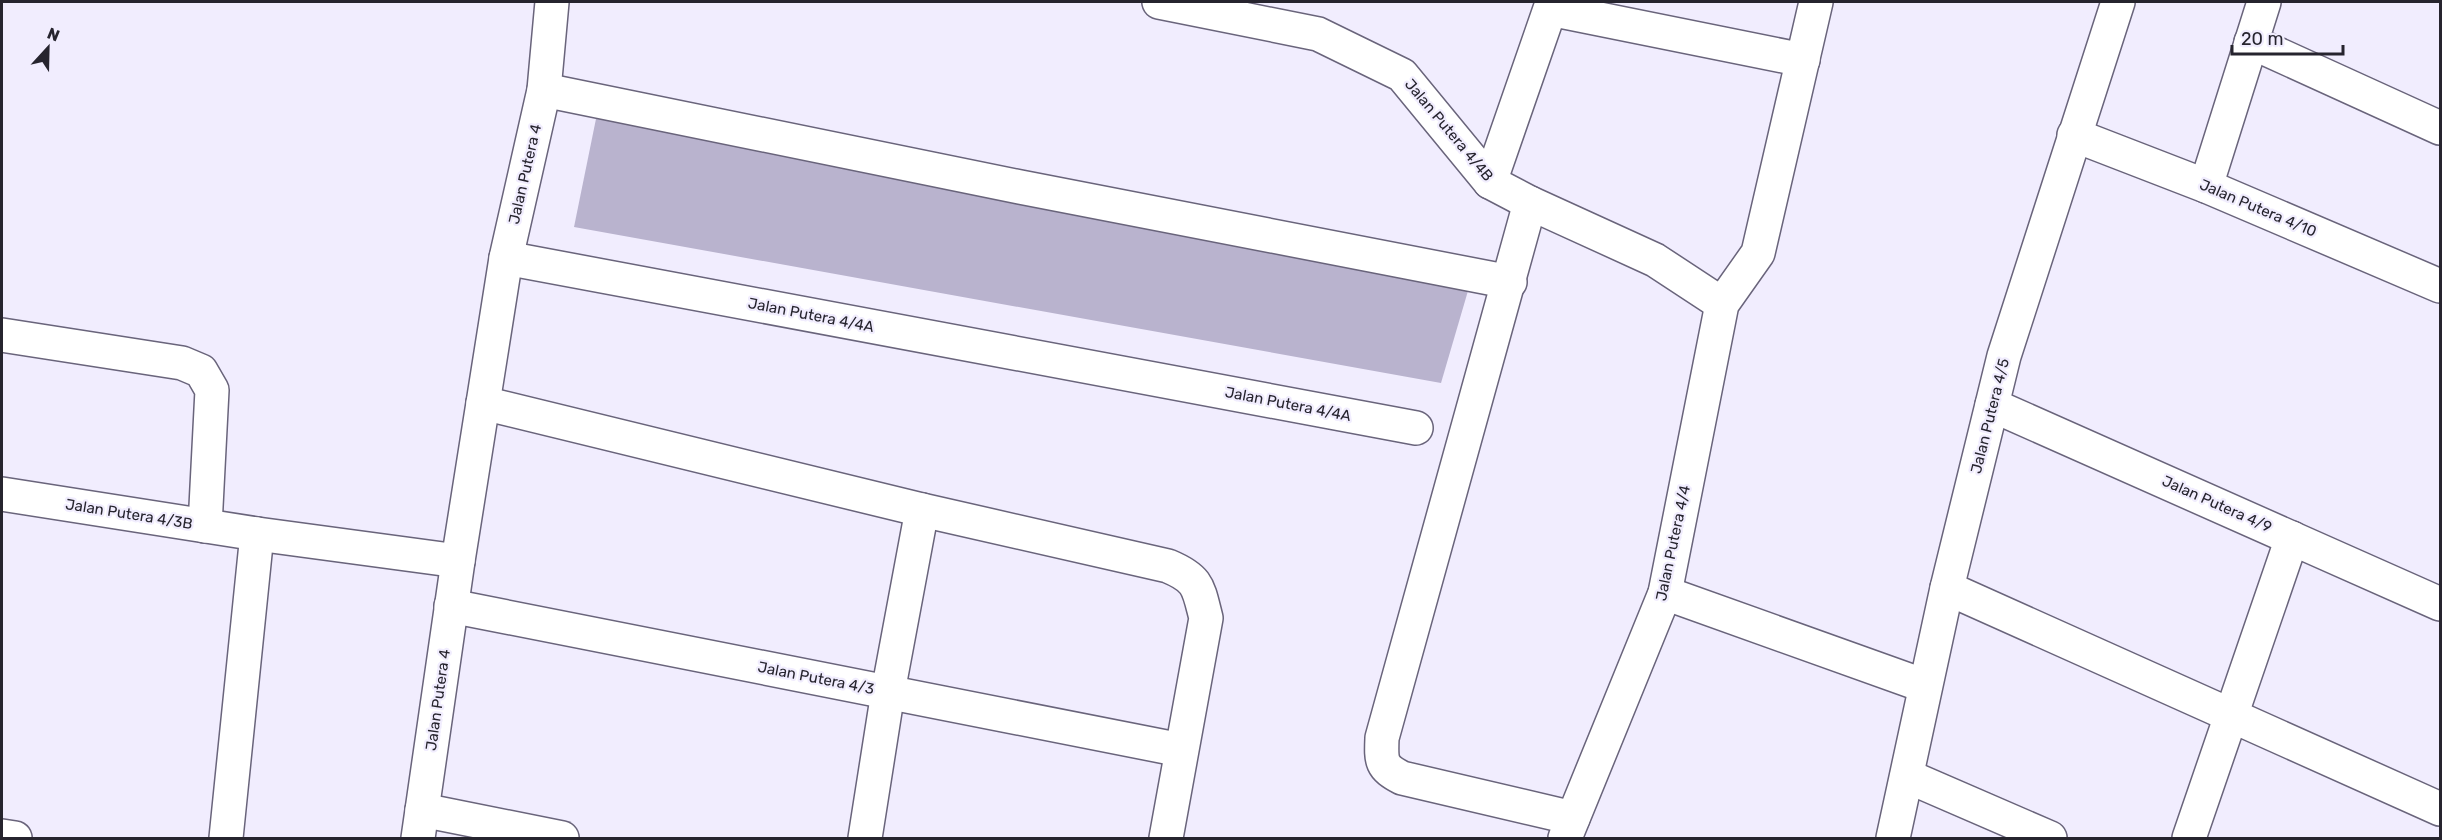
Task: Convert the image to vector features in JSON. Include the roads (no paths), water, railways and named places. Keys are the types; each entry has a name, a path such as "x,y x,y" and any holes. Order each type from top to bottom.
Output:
{"street":[{"name":"Jalan Putera 4","path":"506,258 544,90 552,2"},
{"name":"Jalan Putera 4/4B","path":"1159,2 1318,34 1402,75 1490,183 1655,260 1722,304"},
{"path":"1722,304 1758,253 1816,2"},
{"name":"Jalan Putera 4/5","path":"1893,838 1947,588 2004,356 2118,2"},
{"path":"2206,186 2264,2"},
{"path":"1490,183 1550,9 1803,60"},
{"path":"2251,42 2440,128"},
{"path":"544,90 1020,187 1510,282"},
{"name":"Jalan Putera 4/10","path":"2074,135 2206,186 2440,286"},
{"path":"1530,203 1382,738 1381,758 1386,770 1402,778 1569,828"},
{"path":"458,561 506,258"},
{"name":"Jalan Putera 4/4A","path":"506,258 1416,428"},
{"name":"Jalan Putera 4/4","path":"1569,828 1665,593 1722,304"},
{"path":"2,335 182,363 201,371 212,390 205,526"},
{"path":"483,403 922,510 1168,566 1185,573 1199,587 1206,618 1166,838"},
{"name":"Jalan Putera 4/9","path":"1992,405 2440,604"},
{"name":"Jalan Putera 4/3B","path":"2,494 257,534 458,561"},
{"path":"864,838 922,510"},
{"path":"226,838 257,534"},
{"path":"2189,838 2292,538"},
{"name":"Jalan Putera 4","path":"420,824 458,561"},
{"path":"1947,588 2440,809"},
{"path":"1665,593 1925,686"},
{"name":"Jalan Putera 4/3","path":"451,606 1181,750"},
{"path":"1907,776 2050,838"},
{"path":"420,824 562,838"},
{"path":"2,836 15,838"}]}
